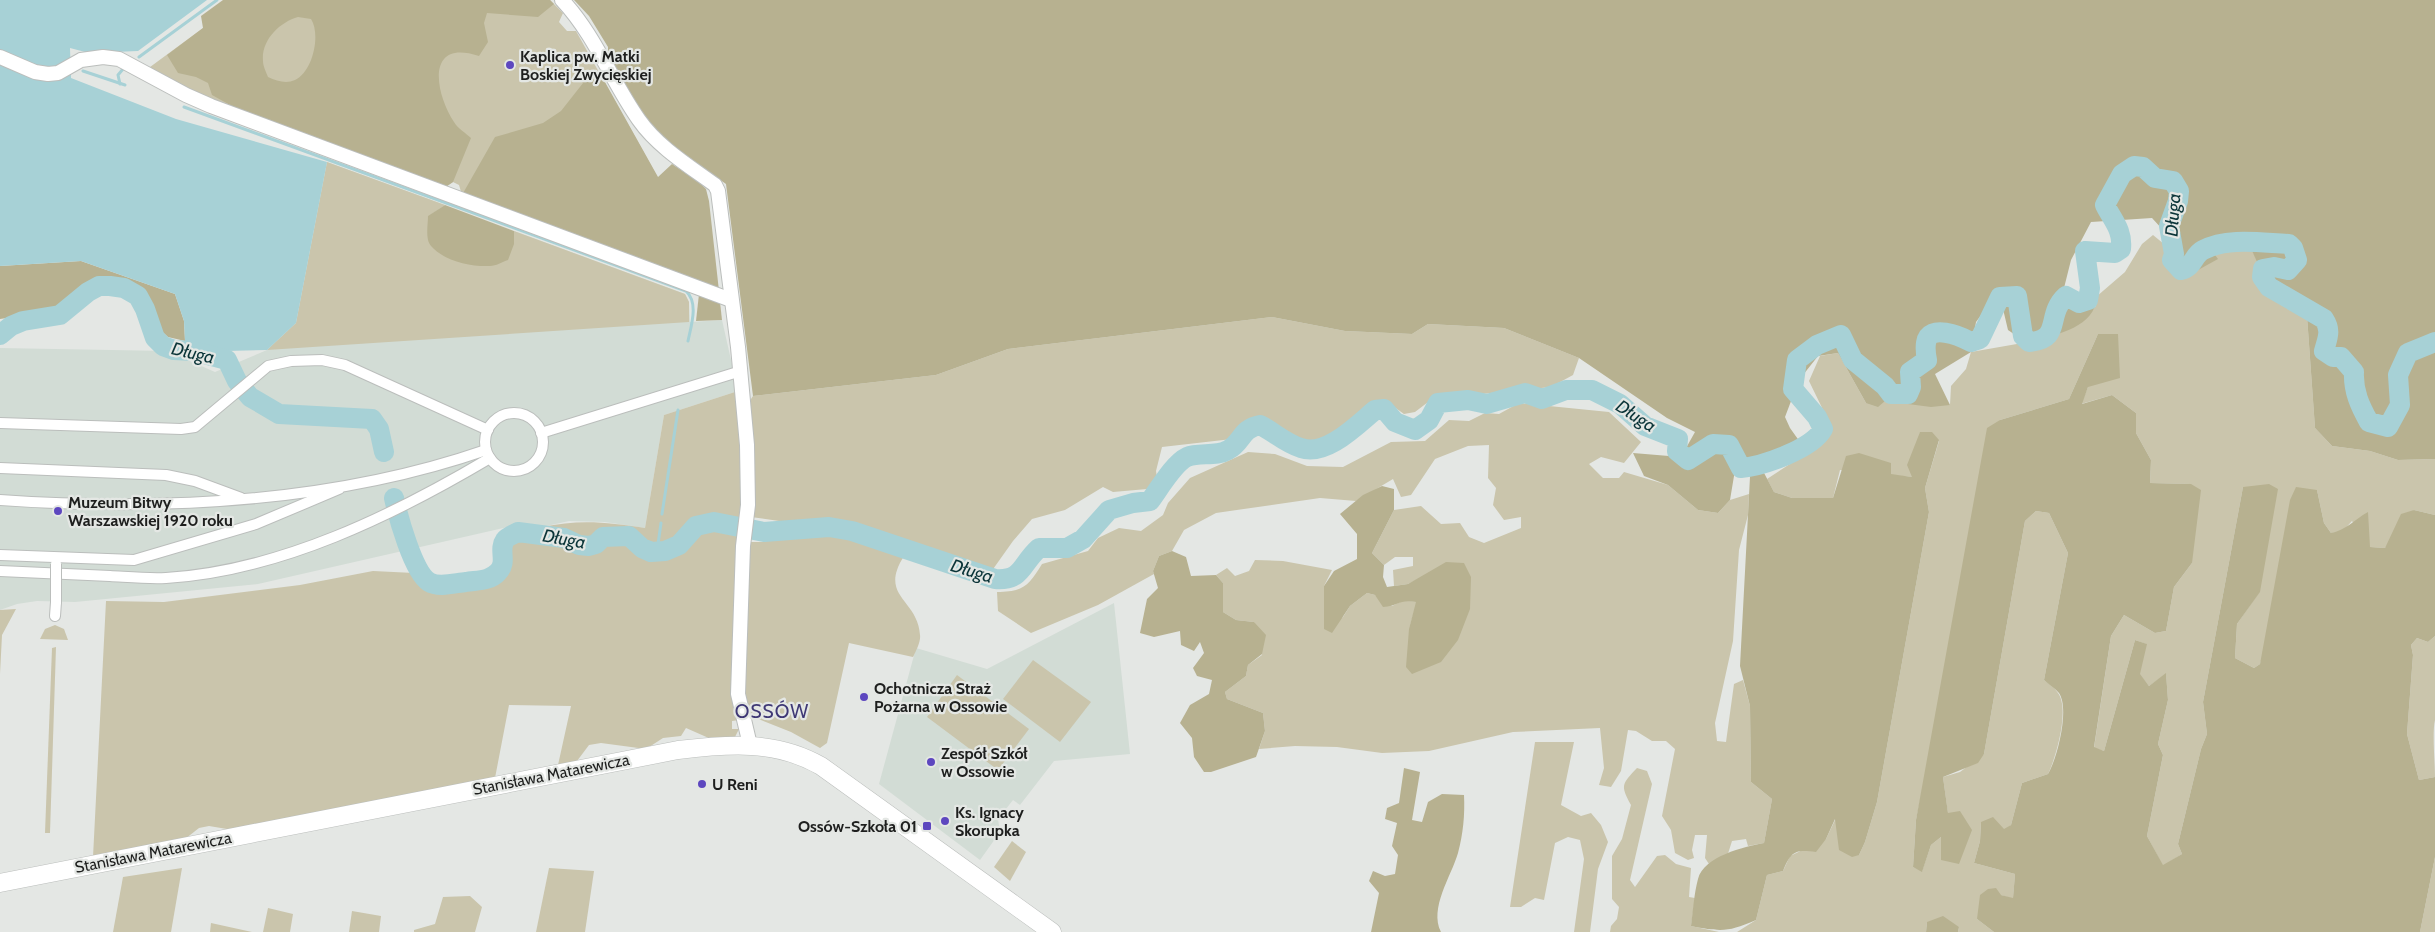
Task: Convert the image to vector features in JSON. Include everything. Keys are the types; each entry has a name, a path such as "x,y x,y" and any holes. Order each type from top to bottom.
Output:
{"street":[{"path":"562,0 577,17 639,120 653,136 681,160 715,185 719,195 741,371 747,445 748,505 742,546 738,694 750,745"},
{"path":"0,57 35,72 48,74 58,73 81,60 103,57 119,59 186,96 211,106 731,300"},
{"path":"0,423 195,428 254,376 278,362 333,361 488,430"},
{"path":"541,433 741,371"},
{"path":"515,413 533,420 541,433 542,445 540,454 526,468 508,470 499,467 488,454 485,443 488,430 497,418 515,413"},
{"path":"0,500 132,505 242,499 348,484 488,454"},
{"path":"0,571 165,578 206,574 302,548 382,517 417,500 488,454"},
{"path":"0,468 166,475 195,481 242,499"},
{"path":"0,555 56,560 134,560 256,524 320,498 348,484"},
{"path":"55,616 56,560"},
{"name":"Stanisława Matarewicza","path":"0,883 678,750 750,745 786,750 821,766 1052,932"}],"shaded area":[{"path":"223,0 550,0 554,4 538,17 487,13 484,23 488,42 479,56 462,52 450,55 442,61 439,71 439,84 442,97 447,110 456,124 471,138 453,182 444,188 241,111 212,95 208,83 196,77 178,73 167,55 203,28 201,16","holes":["298,17 311,19 315,34 314,52 311,61 301,76 288,82 268,77 263,61 263,53 268,39 278,28 291,19"]},
{"path":"241,0 550,0 563,13 559,22 567,31 576,31 658,178 462,195 459,185 453,182 444,188 215,102 146,70"},
{"path":"574,0 2435,0 2435,459 2398,460 2370,451 2332,446 2315,428 2306,302 2272,285 2256,261 2245,235 2207,244 2218,259 2189,275 2172,274 2174,242 2152,218 2091,222 2071,260 2064,288 2096,297 2094,308 2089,317 2070,330 2024,341 2008,330 2003,309 1990,303 1976,322 1971,352 1935,374 1950,405 1931,407 1885,401 1878,407 1866,403 1838,353 1818,356 1799,380 1785,417 1800,442 1784,457 1763,471 1774,492 1792,498 1833,498 1846,456 1859,453 1891,463 1891,474 1912,477 1907,465 1920,432 1932,432 1939,440 1925,488 1929,512 1877,802 1865,842 1859,855 1852,857 1839,850 1835,819 1826,839 1816,852 1803,851 1794,853 1783,871 1767,875 1756,920 1725,930 1691,926 1698,879 1702,871 1708,864 1726,854 1764,843 1772,799 1751,782 1750,706 1740,666 1751,458 1736,464 1730,500 1718,513 1698,510 1668,485 1644,476 1633,453 1681,457 1695,432 1667,418 1579,358 1504,328 1428,324 1412,334 1345,331 1272,317 1008,349 936,375 753,396 726,184 658,135 642,116 608,58 608,47 589,16"},
{"path":"601,75 658,177 672,164 706,189 719,291 462,195 495,137 543,123 561,111 587,78"},
{"name":"Muzeum Bitwy Warszawskiej 1920 roku","path":"327,162 445,205 429,216 514,244 514,231 685,294 689,302 690,322 722,320 738,391 664,415 645,528 605,522 569,521 542,527 517,525 258,584 75,602 37,601 17,604 0,610 0,348 167,351 215,372 267,350 296,323"},
{"path":"327,162 445,205 429,216 514,244 514,231 685,294 689,302 689,322 267,350 296,323"},
{"path":"445,205 514,231 514,244 508,260 492,266 475,265 458,262 436,251 428,240 428,216"},
{"path":"2153,235 2164,244 2172,274 2207,244 2246,235 2261,270 2272,285 2306,302 2315,428 2332,446 2370,451 2398,460 2435,459 2435,515 2414,510 2385,548 2369,547 2352,521 2342,532 2331,533 2324,523 2317,490 2260,664 2254,668 2235,658 2237,624 2260,591 2243,487 2203,702 2207,734 2201,749 2178,844 2182,854 2163,866 2147,836 2163,755 2158,744 2168,700 2166,674 2149,686 2139,674 2146,644 2135,640 2104,751 2094,748 2111,636 2124,615 2155,633 2166,631 2174,587 2192,563 2190,484 2150,483 2151,460 2136,433 2136,413 2112,395 2081,404 2088,387 2098,334 2069,399 2000,420 1916,820 1913,867 1922,871 1931,845 1941,837 1948,814 1943,777 1960,772 1984,754 2025,521 2036,511 2049,513 2068,553 2044,680 2057,691 2061,700 2063,710 2062,721 2058,746 2048,774 2022,783 2011,825 2005,830 1981,822 1980,841 1974,863 2015,874 2013,899 2001,895 1977,919 1994,932 1958,932 1959,927 1927,922 1926,932 1737,932 1756,920 1767,875 1783,871 1790,856 1826,839 1836,818 1859,855 1865,842 1877,802 1929,512 1925,488 1939,441 1920,433 1912,477 1840,470 1833,498 1792,498 1774,492 1767,479 1816,447 1827,433 1826,416 1809,381 1820,356 1838,353 1866,403 1885,401 1950,405 1951,386 1966,369 1971,352 2051,338 2096,306 2096,297 2125,272 2142,244"},
{"path":"81,261 175,294 184,321 185,341 168,337 155,325 151,304 134,285 106,277 85,285 52,311 0,319 0,266"},
{"path":"699,294 720,302 722,320 696,321"},
{"path":"1272,317 1345,331 1412,334 1428,324 1504,328 1579,358 1573,375 1551,387 1432,399 1415,412 1404,414 1390,404 1378,406 1366,410 1332,436 1320,441 1303,441 1292,437 1274,425 1256,420 1245,426 1232,439 1162,447 1156,471 1157,478 1147,489 1113,492 1103,487 1065,510 1032,519 1013,541 991,572 823,518 786,522 751,517 749,402 753,396 936,375 1008,349"},
{"path":"2098,334 2118,334 2120,378 2088,387 2082,404 2112,395 2136,413 2136,433 2151,460 2150,483 2191,484 2201,490 2192,563 2174,587 2166,631 2155,633 2124,615 2111,636 2094,747 2104,751 2135,640 2147,644 2140,674 2149,686 2166,673 2168,700 2158,744 2163,755 2147,836 2163,865 2182,854 2178,844 2201,749 2207,734 2203,702 2243,487 2269,484 2278,489 2260,592 2237,624 2235,658 2254,668 2260,664 2290,500 2296,487 2317,490 2324,523 2331,533 2345,527 2368,512 2370,547 2385,548 2401,514 2414,510 2435,515 2435,636 2428,642 2417,638 2411,645 2413,655 2407,734 2419,780 2435,777 2435,857 2420,932 1994,932 1977,919 1980,895 1988,889 1996,888 2001,895 2013,898 2015,874 1974,863 1980,841 1981,822 1993,817 2004,829 2011,825 2022,783 2048,774 2052,767 2063,722 2062,700 2059,693 2044,680 2068,553 2049,513 2036,511 2025,521 1984,754 1978,763 1943,777 1948,813 1960,811 1972,830 1959,864 1941,860 1941,837 1931,845 1922,872 1913,867 1916,820 1987,428 2000,420 2069,399"},
{"path":"738,391 744,517 699,520 690,525 670,543 660,547 645,544 624,532 608,531 586,540 542,527 556,524 594,522 645,528 664,415"},
{"path":"1519,403 1609,412 1641,442 1624,463 1601,457 1589,464 1603,478 1619,478 1624,472 1668,485 1698,510 1718,513 1730,500 1749,494 1748,515 1739,550 1733,641 1715,723 1717,741 1726,742 1734,684 1743,680 1750,706 1751,782 1772,799 1764,843 1748,846 1746,839 1732,841 1726,860 1709,864 1705,858 1707,835 1695,835 1692,850 1694,858 1688,860 1675,853 1671,830 1662,816 1675,749 1666,741 1652,741 1636,731 1628,730 1621,771 1611,787 1599,785 1604,768 1600,728 1513,732 1429,751 1382,753 1337,747 1295,746 1259,749 1265,731 1263,713 1227,699 1225,692 1246,676 1248,665 1262,655 1254,622 1236,620 1223,612 1223,583 1216,575 1227,568 1235,576 1249,571 1255,560 1283,561 1332,570 1324,586 1324,628 1343,617 1350,606 1367,593 1375,595 1392,606 1404,600 1417,602 1409,629 1427,575 1408,584 1394,586 1393,570 1413,566 1413,557 1395,557 1384,565 1372,553 1394,510 1421,506 1441,524 1460,523 1469,537 1484,543 1521,528 1521,517 1504,520 1493,505 1496,488 1488,478 1489,445 1468,446 1435,459 1411,495 1401,497 1393,479 1356,501 1320,498 1216,513 1184,530 1172,551 1159,556 1153,571 1154,574 1098,605 1031,633 998,611 997,592 1020,589 1029,582 1042,564 1088,551 1098,538 1119,528 1141,531 1163,515 1168,503 1190,478 1248,452 1275,454 1307,466 1343,467 1391,442 1425,441 1449,420 1469,421 1485,413 1499,414"},
{"path":"1382,486 1394,489 1394,510 1372,553 1384,565 1383,577 1387,587 1408,584 1446,562 1464,563 1471,577 1470,609 1458,640 1441,662 1412,674 1406,667 1409,629 1416,602 1406,601 1383,607 1375,595 1367,593 1350,606 1332,633 1324,629 1324,586 1334,571 1357,559 1357,534 1340,514 1363,495"},
{"path":"716,528 730,529 740,533 739,720 732,721 732,729 739,729 735,737 711,739 686,728 681,736 663,738 646,749 601,743 589,745 577,761 558,765 571,706 509,705 495,778 233,830 209,826 199,828 185,839 93,857 106,601 164,602 300,585 373,571 414,573 425,588 443,592 454,592 490,585 498,580 507,570 511,543 521,538 538,539 584,552 619,541 629,544 644,555 661,558 677,553 694,538"},
{"path":"802,531 842,536 904,556 897,570 895,581 897,590 918,623 920,635 913,657 849,643 827,743 820,748 791,732 746,714 743,701 748,542 763,542"},
{"path":"1172,551 1186,557 1191,576 1216,575 1223,583 1223,612 1236,620 1254,622 1266,635 1262,654 1248,665 1246,676 1225,692 1227,699 1263,713 1265,731 1256,757 1211,772 1204,772 1194,757 1192,738 1180,723 1190,705 1209,694 1212,680 1197,676 1193,668 1204,653 1200,642 1194,651 1181,645 1180,631 1154,637 1140,633 1147,599 1158,588 1153,571 1159,556"},
{"path":"1114,603 1130,754 1054,761 1020,805 1013,800 998,819 1000,832 980,860 879,784 916,648 987,669"},
{"path":"16,609 2,635 0,674 0,610"},
{"path":"55,625 64,629 68,640 40,639 45,629"},
{"path":"2435,636 2435,777 2419,780 2407,734 2413,655 2411,645 2417,638 2428,642"},
{"path":"56,647 50,833 45,833 52,648"},
{"path":"1033,660 1091,702 1060,742 1003,699"},
{"path":"957,675 1029,729 998,770 927,717"},
{"path":"1535,742 1574,742 1561,805 1581,816 1591,813 1601,825 1608,842 1598,869 1590,932 1574,932 1584,859 1580,840 1568,837 1555,843 1544,900 1535,898 1521,907 1510,907"},
{"path":"1404,768 1420,772 1412,820 1422,822 1428,802 1442,794 1464,795 1464,817 1460,846 1439,903 1438,923 1441,932 1371,932 1379,893 1369,881 1373,871 1385,876 1395,874 1398,855 1392,846 1397,823 1385,819 1387,808 1399,803"},
{"path":"1637,768 1647,771 1652,784 1630,880 1635,887 1657,856 1665,855 1676,864 1691,868 1689,897 1695,898 1691,926 1719,932 1610,932 1611,926 1617,919 1619,907 1612,899 1612,856 1622,839 1631,805 1625,793 1624,785"},
{"path":"1012,841 1026,852 1010,881 994,867"},
{"path":"2435,857 2435,932 2420,932"},
{"path":"182,868 171,932 113,932 123,877"},
{"path":"549,868 594,871 585,932 536,932"},
{"path":"470,896 482,907 475,932 414,932 414,930 435,924 443,897"},
{"path":"268,908 293,914 290,932 263,932"},
{"path":"352,911 381,916 379,932 349,932"},
{"path":"1943,916 1959,927 1958,932 1926,932 1927,922"},
{"path":"211,923 252,932 210,932"}],"water":[{"path":"0,0 207,0 138,51 89,53 70,48 71,78 176,119 327,162 296,323 267,350 225,351 185,341 184,321 175,294 81,261 0,266"}],"waterway":[{"path":"139,57 217,0"},
{"path":"120,84 118,75 123,69"},
{"path":"83,71 125,85"},
{"path":"184,107 686,291 690,296 693,308 688,341"},
{"name":"Długa","path":"394,498 407,543 417,567 429,582 437,585 484,580 495,575 501,568 503,560 502,548 505,540 518,532 564,538 579,545 589,546 596,544 603,537 629,536 642,548 651,552 665,551 679,545 696,526 714,522 764,532 829,527 852,531 995,579 1004,579 1016,575 1039,548 1067,548 1083,539 1109,510 1133,503 1150,501 1172,470 1182,460 1187,457 1228,450 1249,429 1260,425 1290,443 1311,450 1321,448 1341,438 1375,410 1384,409 1395,422 1415,430 1429,420 1438,403 1468,400 1487,404 1525,393 1542,399 1566,390 1592,390 1620,404 1645,426 1678,439 1677,451 1688,460 1713,444 1729,445 1741,468 1750,467 1798,450 1809,443 1823,429 1817,417 1793,389 1797,360 1817,345 1841,335 1853,360 1885,386 1891,394 1908,394 1911,387 1910,372 1927,360 1926,343 1928,337 1939,332 1953,334 1971,342 1980,339 2000,297 2017,296 2023,336 2029,342 2046,337 2050,332 2056,311 2066,296 2079,303 2088,300 2090,288 2085,251 2115,253 2121,249 2119,231 2105,205 2122,174 2134,166 2143,167 2155,178 2173,181 2179,191 2178,201 2169,226 2174,254 2172,260 2181,270 2189,266 2203,250 2223,243 2289,244 2293,248 2297,260 2288,270 2274,267 2263,269 2262,277 2269,287 2324,319 2328,327 2324,351 2333,357 2341,357 2354,372 2358,398 2369,422 2388,427 2400,405 2398,375 2408,353 2435,342"},
{"name":"Długa","path":"0,335 11,326 23,321 60,315 88,292 99,286 124,288 138,296 145,309 155,338 163,346 174,350 193,351 227,360 237,381 250,397 279,414 372,419 379,429 384,452"},
{"path":"662,514 678,410"},
{"path":"657,551 661,523"}],"place":[{"name":"Kaplica pw. Matki Boskiej Zwycięskiej","path":"510,65"},
{"name":"Muzeum Bitwy Warszawskiej 1920 roku","path":"58,511"},
{"name":"Ochotnicza Straż Pożarna w Ossowie","path":"864,697"},
{"name":"Zespół Szkół w Ossowie","path":"931,762"},
{"name":"U Reni","path":"702,784"},
{"name":"Ks. Ignacy Skorupka","path":"945,821"},
{"name":"Ossów-Szkoła 01","path":"927,826"}],"district":[{"name":"OSSÓW","path":"772,711"}]}
